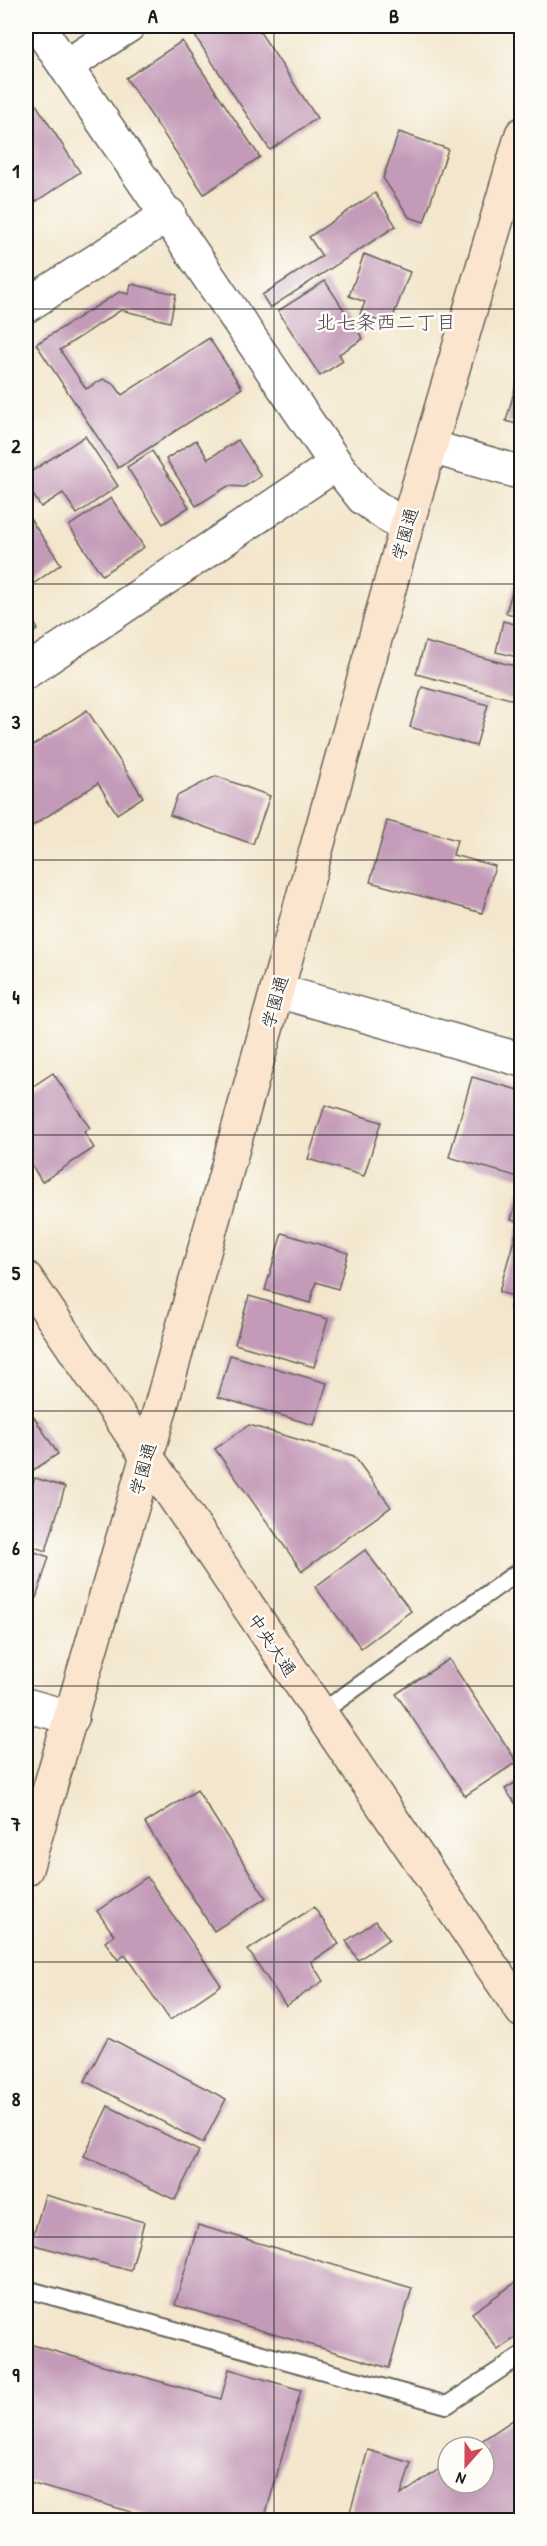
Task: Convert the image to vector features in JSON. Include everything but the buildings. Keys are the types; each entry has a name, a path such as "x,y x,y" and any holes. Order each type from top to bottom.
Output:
{"street":[{"path":"38,26 169,214 336,464 363,498 406,528"},
{"path":"66,66 128,26"},
{"name":"学園通","path":"26,1869 147,1456 406,528 522,134"},
{"path":"26,306 169,214"},
{"path":"431,447 522,473"},
{"path":"26,672 336,464"},
{"path":"278,990 522,1060"},
{"name":"中央大通","path":"26,1278 522,2011"},
{"path":"26,1705 72,1718"}],"lane":[{"path":"319,1714 522,1569"},
{"path":"26,2289 447,2405 522,2355"}],"district":[{"name":"北七条西二丁目","path":"386,322"}]}
